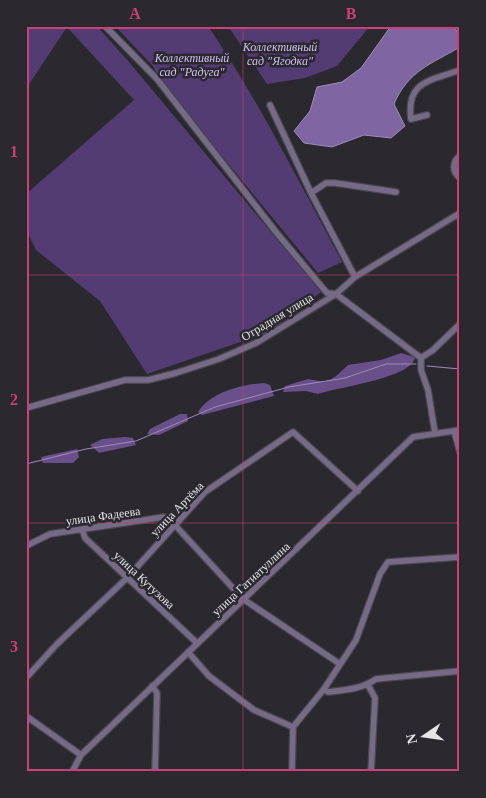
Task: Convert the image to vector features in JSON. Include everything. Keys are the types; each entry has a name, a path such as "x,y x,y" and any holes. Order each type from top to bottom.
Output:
{"street":[{"path":"105,26 157,79 276,232 327,293 336,294 421,358"},
{"path":"426,115 411,120 409,104 418,85 460,70"},
{"path":"270,105 311,193 356,277"},
{"path":"460,156 454,162 454,167 455,174 460,178"},
{"path":"311,193 326,183 396,192"},
{"name":"Отрадная улица","path":"26,408 125,380 148,380 219,359 256,343 336,294 356,277 460,213"},
{"path":"421,358 433,350 460,324"},
{"path":"421,358 421,370 428,390 435,433"},
{"path":"457,430 460,452"},
{"name":"улица Гатиатуллина","path":"72,772 81,755 413,437 457,430"},
{"name":"улица Артёма","path":"26,678 57,644 127,578 205,492 293,432 358,491"},
{"name":"улица Фадеева","path":"26,546 50,534 82,529 164,517 174,524"},
{"path":"174,524 243,599 340,664"},
{"name":"улица Кутузова","path":"82,529 85,538 197,643"},
{"path":"292,772 293,726 324,689 356,640 380,574 388,562 460,557"},
{"path":"188,652 209,676 254,710 293,726"},
{"path":"324,689 328,692 368,685 376,679 460,671"},
{"path":"368,685 375,698 371,772"},
{"path":"152,686 157,693 155,772"},
{"path":"26,716 81,755"}],"green space":[{"path":"26,26 97,26 321,292 269,332 147,374 100,301 36,250 26,229 26,194 134,100 67,27 26,89"},
{"name":"Коллективный сад \"Радуга\"","path":"115,26 208,26 244,83 342,262 318,273 161,82 153,66"},
{"name":"Коллективный сад \"Ягодка\"","path":"228,26 370,26 337,66 305,78 267,84"}],"shaded area":[{"path":"391,26 453,26 460,35 460,47 421,70 406,84 394,104 405,126 391,138 364,135 332,147 304,143 294,131 310,111 317,87 342,82 361,68"},
{"path":"401,353 415,357 411,364 402,371 389,376 318,394 306,391 283,392 285,386 308,379 325,382 335,377 348,365 381,360"},
{"path":"264,383 270,385 274,396 202,415 198,412 210,399 227,391"},
{"path":"180,414 187,414 188,421 159,435 147,434 150,429"},
{"path":"133,438 136,445 99,453 90,445 102,439"},
{"path":"77,449 79,457 73,463 43,463 41,457"}],"waterway":[{"path":"26,464 86,449 136,441 215,407 289,387 345,378 386,364 416,364"},
{"path":"427,366 460,369"}]}
